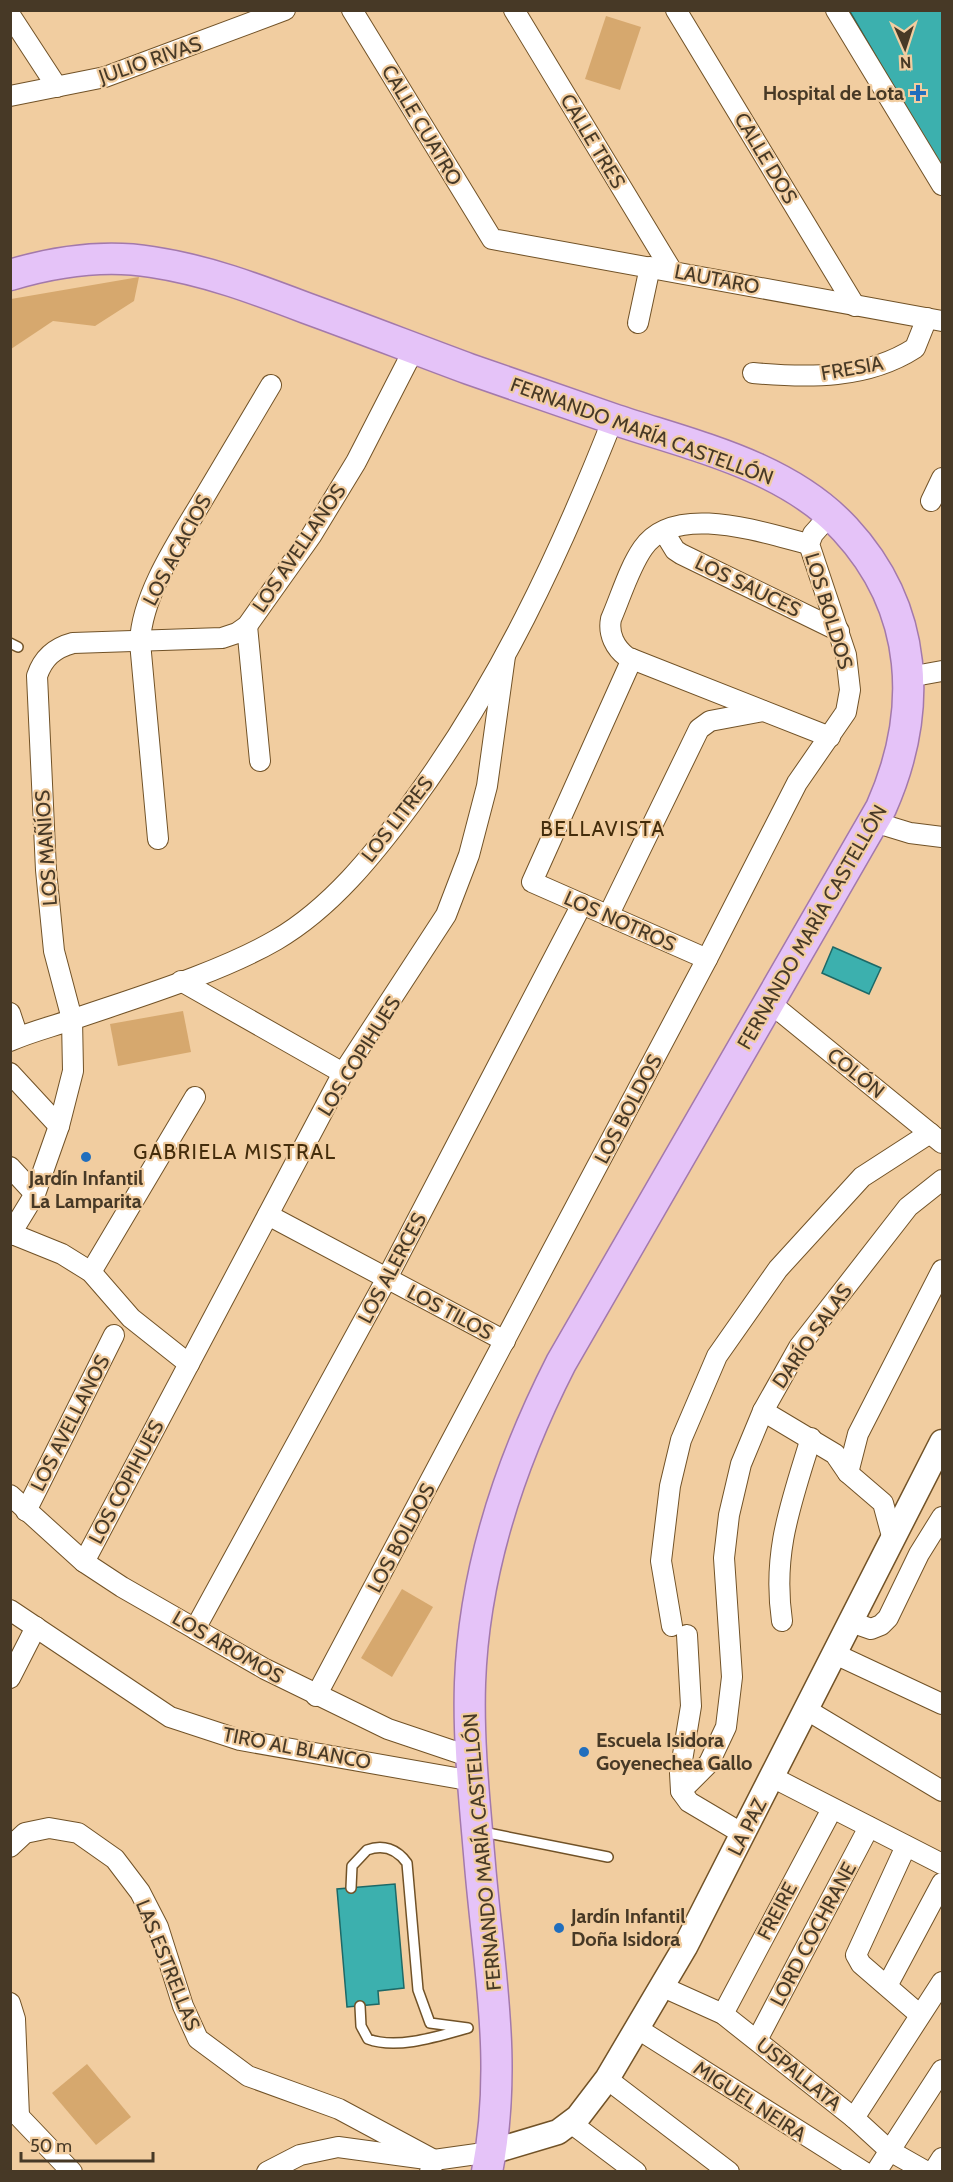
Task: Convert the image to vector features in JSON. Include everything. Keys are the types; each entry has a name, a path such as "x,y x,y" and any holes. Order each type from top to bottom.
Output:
{"main road":[{"name":"FERNANDO MARÍA CASTELLÓN","path":"10,275 75,260 150,261 222,277 414,349 613,419 695,445 770,475 830,515 858,544 882,579 897,616 909,677 908,713 900,756 874,822 561,1363 508,1483 491,1541 478,1611 470,1684 472,1769 478,1831 482,2024 497,2106 489,2162"}],"street":[{"name":"JULIO RIVAS","path":"10,96 105,77 285,10"},
{"name":"CALLE CUATRO","path":"352,10 492,239"},
{"name":"CALLE TRES","path":"514,10 672,271"},
{"name":"CALLE DOS","path":"676,10 855,306"},
{"path":"836,10 942,185"},
{"path":"10,15 57,87"},
{"name":"LAUTARO","path":"492,239 935,320"},
{"path":"638,323 650,267"},
{"name":"FRESIA","path":"753,374 794,377 876,368 915,348 935,320"},
{"name":"LOS AVELLANOS","path":"260,761 246,626 311,536 339,490 414,349"},
{"name":"LOS ACACIOS","path":"158,839 140,642 146,610 166,566 271,385"},
{"name":"LOS LITRES","path":"14,1039 181,981 276,940 297,927 332,896 376,849 446,755 477,708 573,521 613,419"},
{"path":"932,501 942,478"},
{"name":"LOS BOLDOS","path":"316,1696 707,959 797,783 842,721 850,690 846,655 809,544 813,534 830,515"},
{"path":"809,544 710,522 693,523 664,532 644,547 611,619 610,629 613,640 620,650 632,659 830,736"},
{"name":"LOS SAUCES","path":"664,532 670,544 681,554 839,631"},
{"name":"LOS MAÑÍOS","path":"11,1234 35,1194 59,1126 73,1071 72,1019 54,951 46,870 37,676 44,661 64,645 83,642 222,638 237,633 246,626"},
{"name":"LOS COPIHUES","path":"84,1562 344,1073 446,915 469,855 488,786 505,656"},
{"name":"LOS NOTROS","path":"632,659 532,882 707,959"},
{"path":"909,677 942,671"},
{"path":"609,916 699,729 710,721 766,710"},
{"path":"874,822 910,833 942,837"},
{"name":"LOS ALERCES","path":"195,1629 387,1278 582,904"},
{"path":"181,981 344,1073"},
{"name":"COLÓN","path":"770,1002 939,1138"},
{"path":"10,1013 14,1039"},
{"path":"10,1073 59,1126"},
{"path":"91,1272 195,1097"},
{"path":"743,1834 689,1802 681,1791 680,1773 691,1706 679,1630 661,1562 670,1486 681,1440 717,1356 778,1269 862,1177 939,1138"},
{"path":"10,1167 35,1194"},
{"name":"DARÍO SALAS","path":"681,1791 709,1763 726,1727 732,1677 724,1558 729,1515 741,1464 763,1412 800,1347 814,1328 908,1207 942,1180"},
{"name":"LOS TILOS","path":"268,1215 505,1341"},
{"path":"11,1234 62,1254 91,1272 130,1318 189,1364"},
{"path":"848,1473 858,1434 942,1270"},
{"name":"LOS AVELLANOS","path":"26,1510 114,1335"},
{"path":"763,1412 835,1454 848,1473 883,1503 893,1540"},
{"path":"782,1622 778,1591 781,1550 793,1497 811,1438"},
{"name":"LA PAZ","path":"489,2162 571,2123 586,2108 607,2079 663,1987 807,1710 942,1442"},
{"name":"LOS AROMOS","path":"10,1495 84,1562 195,1629 316,1696 472,1769"},
{"path":"851,1622 876,1629 888,1618 924,1544 942,1517"},
{"name":"TIRO AL BLANCO","path":"10,1610 170,1717 240,1740 472,1769"},
{"path":"10,1678 36,1627"},
{"path":"835,1654 940,1697"},
{"path":"807,1710 942,1791"},
{"path":"772,1778 942,1864"},
{"name":"FREIRE","path":"723,2014 832,1809"},
{"name":"LORD COCHRANE","path":"757,2040 869,1827"},
{"name":"LAS ESTRELLAS","path":"10,1847 25,1833 49,1828 78,1833 115,1859 140,1892 158,1928 183,2006 198,2039 248,2076 339,2109 432,2166"},
{"path":"906,1846 856,1955 861,1964 888,1984 920,2015"},
{"path":"888,1984 942,1883"},
{"path":"854,2118 942,1982"},
{"name":"USPALLATA","path":"663,1987 723,2014 854,2118 890,2151 927,2172"},
{"path":"10,2003 15,2019 15,2112 72,2172"},
{"name":"MIGUEL NEIRA","path":"638,2029 864,2172"},
{"path":"876,2172 942,2070"},
{"path":"607,2079 729,2172"},
{"path":"571,2123 636,2172"},
{"path":"267,2172 300,2155 338,2147 432,2166 489,2162"},
{"path":"933,2172 942,2158"}],"lane":[{"path":"478,1831 608,1857"},
{"path":"351,1887 352,1866 367,1850 390,1849 403,1857 407,1863 418,1990 430,2023 482,2024"},
{"path":"360,2006 361,2026 368,2039 382,2044 443,2035 482,2024"}],"shaded area":[{"path":"606,16 641,27 620,90 585,79"},
{"path":"139,277 134,301 95,326 53,321 11,349 11,299"},
{"path":"183,1011 191,1052 118,1066 110,1024"},
{"path":"402,1589 433,1607 392,1677 361,1658"},
{"path":"87,2064 131,2117 96,2145 52,2093"}],"building":[{"name":"Hospital de Lota","path":"849,10 942,10 942,170"},
{"path":"833,947 881,968 869,994 822,973"},
{"path":"395,1884 404,1988 378,1991 379,2004 347,2007 337,1889"}],"place":[{"name":"Hospital de Lota","path":"918,93"},
{"name":"Jardín Infantil La Lamparita","path":"86,1157"},
{"name":"Escuela Isidora Goyenechea Gallo","path":"584,1752"},
{"name":"Jardín Infantil Doña Isidora","path":"559,1928"}],"district":[{"name":"BELLAVISTA","path":"603,829"},
{"name":"GABRIELA MISTRAL","path":"235,1152"}]}
